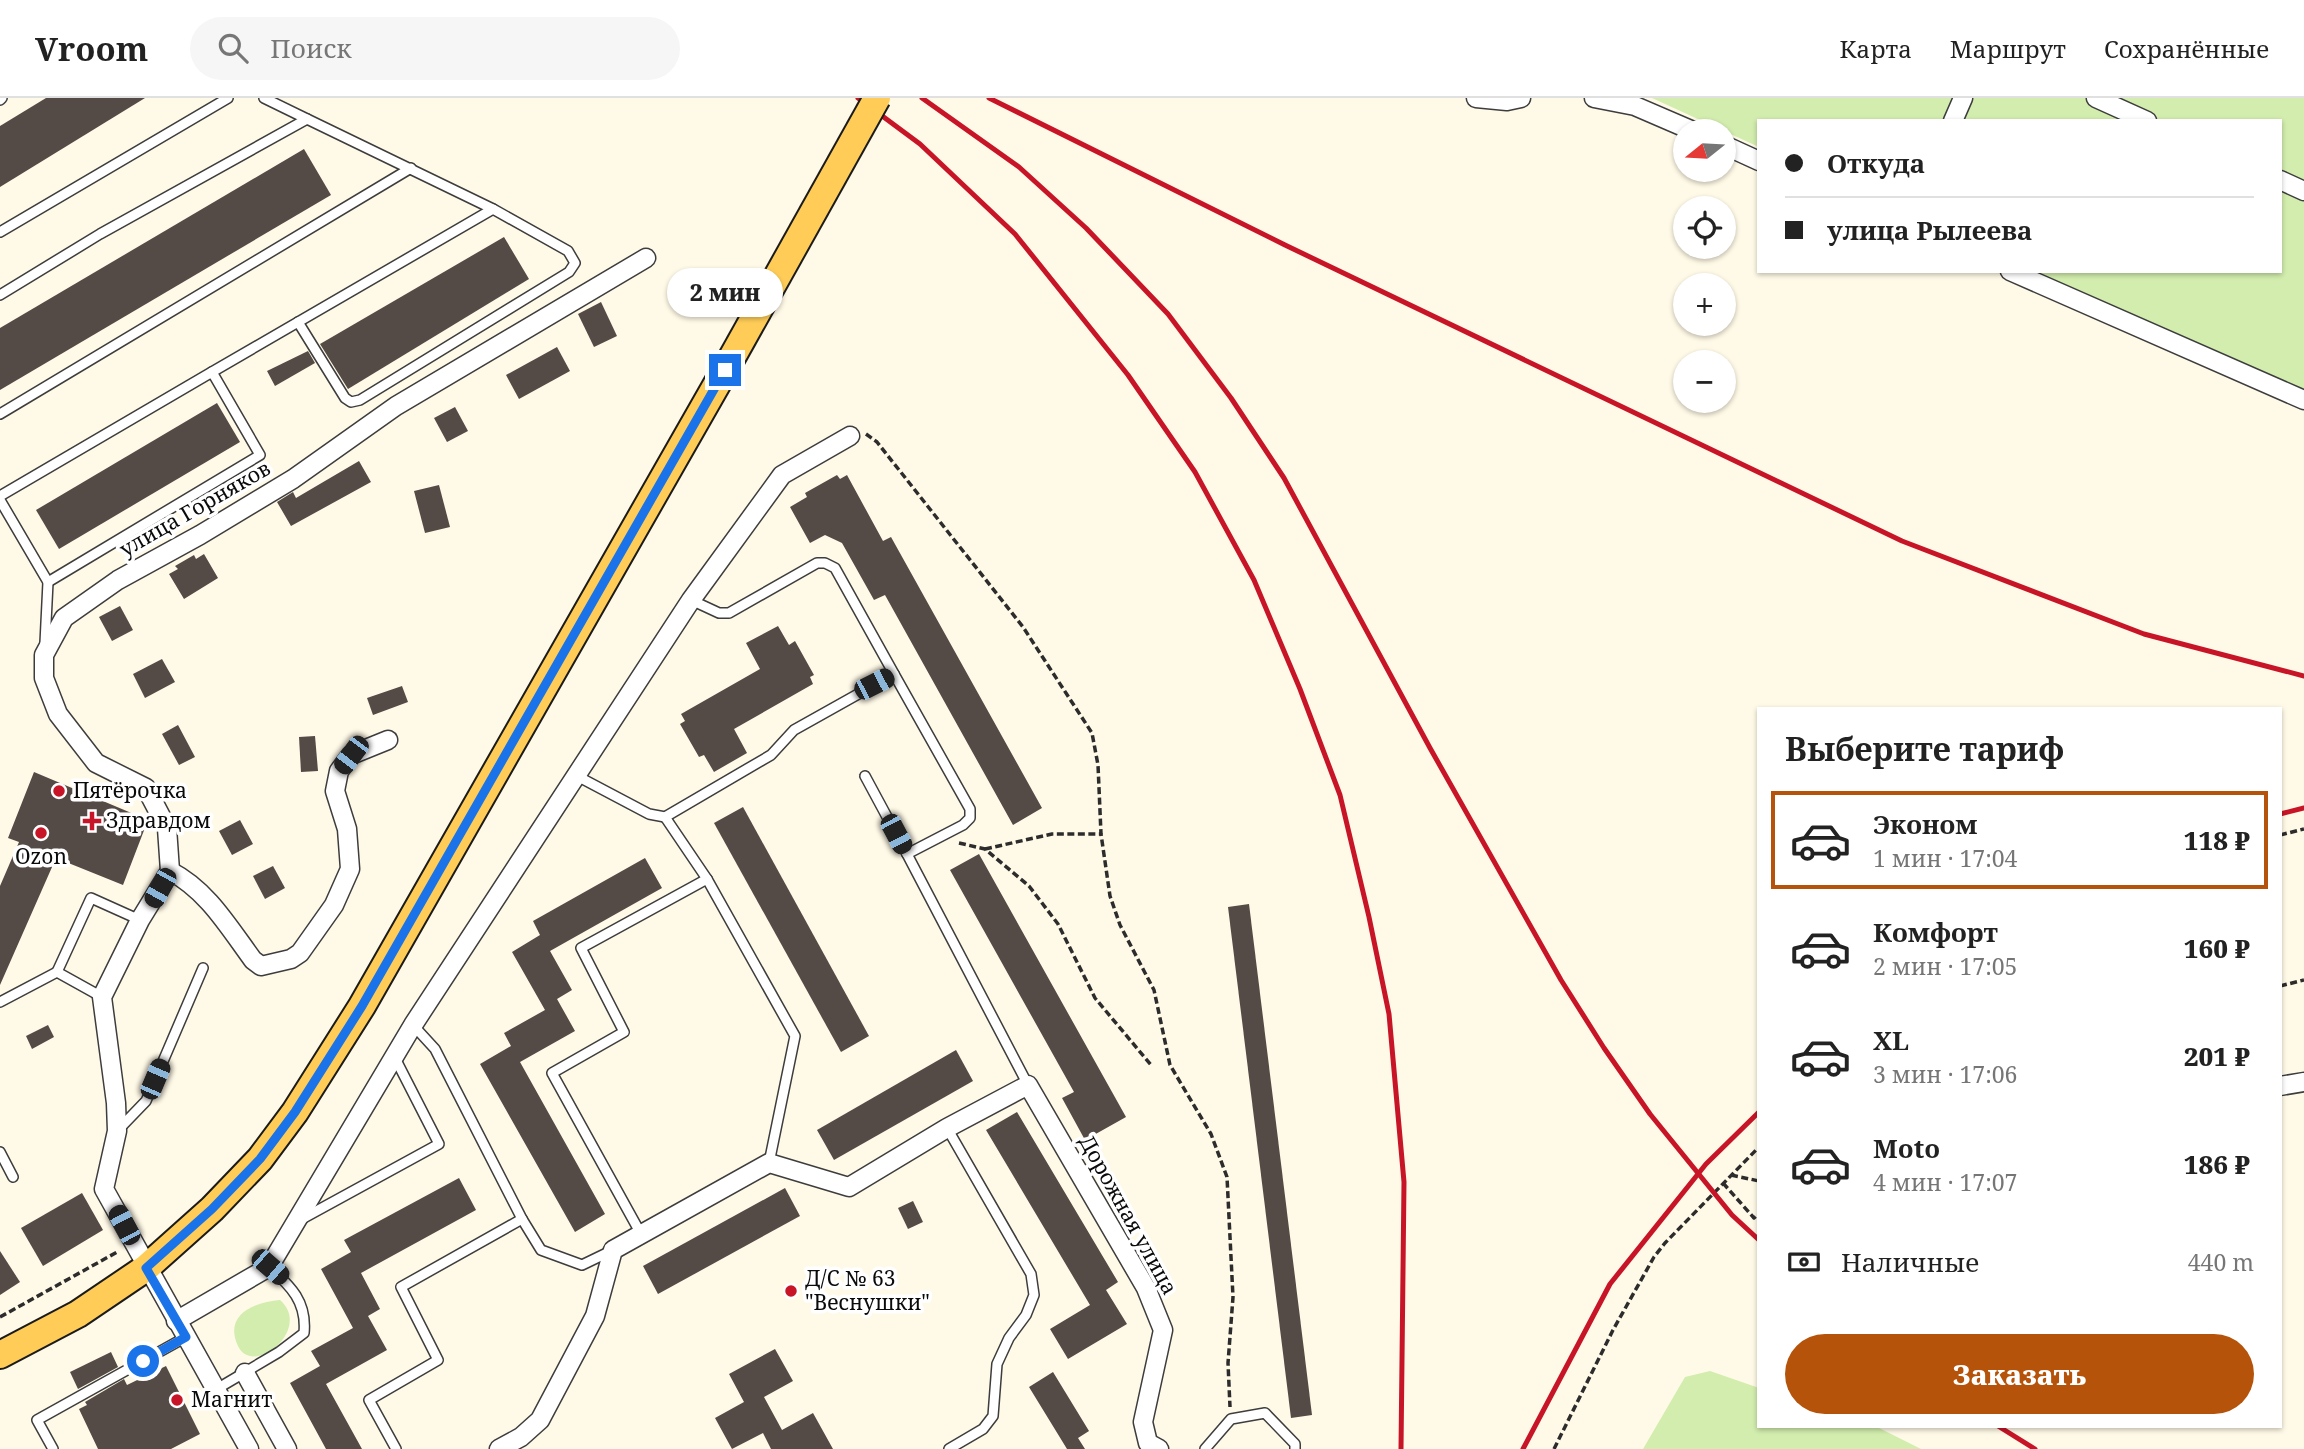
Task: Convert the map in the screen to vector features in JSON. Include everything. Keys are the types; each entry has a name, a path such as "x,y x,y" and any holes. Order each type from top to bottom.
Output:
{"main road":[{"path":"0,1354 78,1314 146,1268 212,1209 260,1159 295,1112 362,1006 877,98"}],"street":[{"path":"1476,98 1521,98"},
{"path":"1594,98 1635,106 1673,122"},
{"path":"1954,119 1964,98"},
{"path":"2096,98 2143,119"},
{"path":"1736,150 1757,160"},
{"path":"2282,181 2304,191"},
{"name":"улица Горняков","path":"44,655 64,618 118,580 281,486 396,406 646,258"},
{"path":"2015,273 2304,400"},
{"path":"176,1321 270,1267 413,1025 691,600 782,475 850,436"},
{"path":"44,655 44,678 58,714 96,763 146,788 167,828 170,871 145,913 102,998 116,1103 117,1131 104,1189 248,1449"},
{"path":"170,871 188,880 210,902 253,960 261,966 291,959 300,953 334,905 350,869 346,829 335,791 339,771 351,755 388,740"},
{"path":"2282,1086 2304,1082"},
{"path":"499,1449 521,1437 540,1420 595,1316 612,1250 769,1163 849,1187 947,1128 1028,1084"},
{"name":"Дорожная улица","path":"1028,1084 1146,1288 1163,1330 1143,1422 1148,1443 1159,1449"},
{"path":"245,1373 287,1449"}],"lane":[{"path":"0,232 228,98"},
{"path":"264,98 493,209 568,251 575,263 569,272 360,400 351,402 345,398 298,322"},
{"path":"0,295 100,233 307,119"},
{"path":"0,414 411,168"},
{"path":"44,655 48,582 0,498 493,209"},
{"path":"48,582 260,455 212,372"},
{"path":"691,600 719,613 729,613 817,563 825,563 835,568 970,809 970,818 963,825 907,854"},
{"path":"577,776 649,814 665,817 771,755 794,730 894,674"},
{"path":"864,776 1028,1084"},
{"path":"665,817 707,879 795,1036 769,1163"},
{"path":"641,1234 552,1073 624,1032 581,947 707,879"},
{"path":"0,1002 57,972 91,898 145,913"},
{"path":"117,1131 146,1101 202,968"},
{"path":"57,972 102,998"},
{"path":"413,1025 435,1049 522,1219 541,1250 582,1265 612,1250"},
{"path":"296,1223 439,1144 394,1056"},
{"path":"947,1128 1031,1274 1034,1295 1026,1315 1009,1338 997,1364 993,1416 983,1429 949,1449"},
{"path":"0,1152 13,1177"},
{"path":"396,1449 369,1399 438,1360 401,1287 522,1219"},
{"path":"215,1390 279,1352 304,1333 306,1318 291,1286 270,1267"},
{"path":"52,1449 37,1420 186,1337"},
{"path":"1205,1449 1231,1419 1265,1413 1295,1444 1295,1449"}],"path":[{"path":"850,436 865,433 877,442 1023,627 1092,733 1098,765 1101,834 1110,896 1120,925 1153,990 1170,1065 1211,1134 1227,1177 1233,1297 1228,1363 1231,1419"},
{"path":"2282,834 2304,829"},
{"path":"936,839 985,849 1052,834 1101,834"},
{"path":"985,849 1029,886 1058,924 1095,998 1152,1065"},
{"path":"2282,986 2304,980"},
{"path":"1554,1449 1613,1330 1654,1257 1757,1149"},
{"path":"1731,1175 1757,1181"},
{"path":"1723,1183 1754,1218 1757,1215"},
{"path":"0,1317 133,1243"}],"green space":[{"path":"1652,98 2304,98 2304,394 2038,273 2282,273 2282,119 1757,119 1757,146 1736,136 1736,119 1698,119"},
{"path":"280,1300 288,1312 289,1324 285,1336 267,1353 256,1356 245,1354 234,1335 238,1318 252,1307"},
{"path":"1710,1371 1757,1387 1757,1428 1879,1428 1921,1449 1643,1449 1685,1377"}],"building":[{"path":"46,98 145,98 0,187 0,126"},
{"path":"304,149 331,195 0,390 0,328"},
{"path":"504,237 529,279 348,389 320,344"},
{"path":"601,302 617,336 594,347 578,314"},
{"path":"557,347 570,371 519,399 506,375"},
{"path":"308,351 315,363 275,386 267,371"},
{"path":"217,403 240,442 59,549 36,510"},
{"path":"455,407 468,431 447,442 434,418"},
{"path":"359,461 371,482 291,526 277,502 293,492 296,498"},
{"path":"837,475 840,479 847,475 883,541 891,537 1042,808 1013,825 885,595 874,600 842,543 825,535 810,543 790,507 807,497 805,493"},
{"path":"439,485 450,527 425,533 414,491"},
{"path":"204,554 218,578 184,599 169,574 178,569 175,566 194,555 196,559"},
{"path":"120,606 133,630 112,641 99,617"},
{"path":"778,626 789,645 795,641 814,675 810,677 813,684 734,729 747,753 714,772 704,755 699,757 680,724 685,721 681,714 760,669 746,643"},
{"path":"162,659 175,682 145,698 133,674"},
{"path":"402,686 408,702 373,715 367,698"},
{"path":"178,725 195,757 179,765 162,734"},
{"path":"315,736 318,771 301,772 299,737"},
{"path":"34,772 148,820 123,885 56,858 0,985 0,886 19,842 8,838"},
{"path":"743,807 869,1036 841,1052 714,823"},
{"path":"240,820 253,844 232,855 219,831"},
{"path":"979,854 1126,1117 1085,1140 1062,1098 1074,1092 950,870"},
{"path":"645,858 662,888 550,951 572,990 557,999 575,1031 520,1062 605,1214 575,1232 480,1064 511,1046 504,1033 545,1010 512,952 540,935 533,921"},
{"path":"273,866 285,888 265,899 253,876"},
{"path":"1249,904 1312,1415 1291,1418 1228,907"},
{"path":"48,1025 54,1037 32,1049 26,1036"},
{"path":"956,1050 973,1081 834,1160 817,1130"},
{"path":"1017,1112 1118,1282 1106,1290 1127,1324 1068,1359 1050,1329 1090,1305 986,1130"},
{"path":"459,1178 476,1210 361,1273 380,1309 368,1316 387,1350 326,1384 362,1449 326,1449 290,1383 320,1366 311,1351 353,1328 321,1269 351,1252 344,1240"},
{"path":"785,1188 800,1216 658,1294 643,1266"},
{"path":"82,1193 103,1230 43,1266 21,1228"},
{"path":"913,1201 923,1222 908,1229 898,1208"},
{"path":"0,1251 20,1282 0,1295"},
{"path":"775,1349 793,1381 764,1397 782,1430 813,1413 833,1449 771,1449 763,1433 732,1449 715,1418 744,1402 729,1374"},
{"path":"111,1352 118,1367 78,1389 70,1372"},
{"path":"166,1366 200,1434 171,1449 98,1449 79,1409 87,1405 85,1402 124,1379 127,1385"},
{"path":"1053,1372 1089,1431 1078,1438 1085,1449 1067,1449 1029,1387"}],"railway":[{"path":"858,98 920,144 1015,234 1128,375 1195,472 1254,580 1300,689 1340,795 1389,1014 1404,1182 1401,1449"},
{"path":"922,98 1019,167 1086,228 1168,314 1231,398 1284,478 1430,748 1561,980 1650,1114 1732,1215 1757,1238"},
{"path":"989,98 1285,245 1902,541 2144,634 2304,676"},
{"path":"2282,814 2304,808"},
{"path":"1523,1449 1610,1284 1706,1164 1757,1114"},
{"path":"2001,1428 2035,1449"}],"place":[{"name":"Пятёрочка","path":"59,791"},
{"name":"Здравдом","path":"92,821"},
{"name":"Ozon","path":"41,833"},
{"name":"Д/С № 63 \"Веснушки\"","path":"791,1291"},
{"name":"Магнит","path":"177,1400"}],"route":[{"path":"143,1361 186,1337 146,1268 212,1209 260,1159 295,1112 362,1006 725,370"}]}
